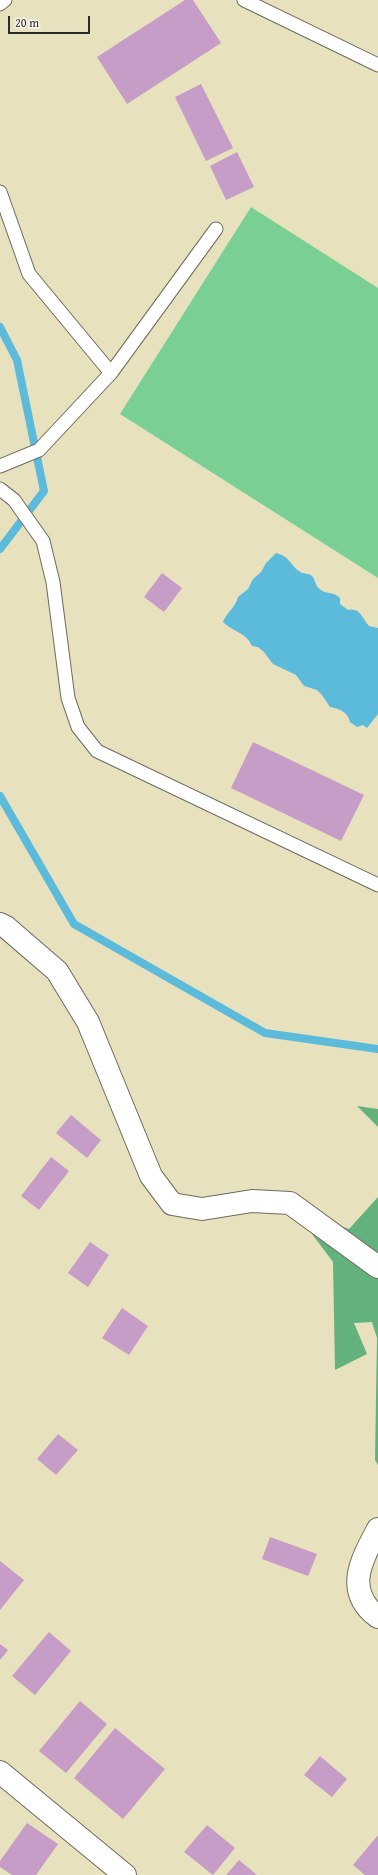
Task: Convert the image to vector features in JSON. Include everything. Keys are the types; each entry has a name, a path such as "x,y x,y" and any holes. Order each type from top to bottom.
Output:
{"street":[{"path":"0,924 6,927 57,971 88,1022 151,1176 172,1204 202,1209 252,1201 290,1203 378,1267"},
{"path":"378,1529 361,1561 357,1586 369,1610 378,1617"},
{"path":"0,1772 125,1875"}],"lane":[{"path":"0,4 5,0"},
{"path":"244,0 378,65"},
{"path":"0,192 29,274 111,374"},
{"path":"0,466 39,450 111,374 216,229"},
{"path":"0,489 14,500 43,540 53,582 68,698 78,727 97,751 378,885"}],"green space":[{"path":"251,207 378,288 378,578 120,414"},
{"path":"357,1106 378,1109 378,1127"},
{"path":"378,1197 378,1465 375,1460 377,1338 372,1322 354,1323 367,1354 335,1370 333,1262 312,1234 316,1217 349,1229"}],"water":[{"path":"276,553 285,557 301,572 311,575 321,590 334,594 340,598 340,604 348,610 352,609 358,612 369,626 378,628 378,714 367,728 363,725 357,727 350,722 345,713 330,707 317,690 304,686 296,675 273,664 264,652 258,647 252,646 243,635 223,622 237,601 238,597 248,589 253,579 261,572 266,563"}],"building":[{"path":"185,0 193,0 221,43 127,104 97,57"},
{"path":"201,84 233,148 206,161 175,97"},
{"path":"237,152 254,187 226,200 210,166"},
{"path":"162,573 182,588 164,612 144,597"},
{"path":"253,742 364,795 341,841 231,788"},
{"path":"71,1115 101,1140 87,1158 56,1133"},
{"path":"51,1157 69,1171 39,1210 21,1196"},
{"path":"90,1242 109,1255 88,1287 68,1273"},
{"path":"122,1308 148,1326 129,1355 102,1338"},
{"path":"58,1434 78,1450 56,1475 37,1459"},
{"path":"270,1537 317,1554 308,1576 262,1559"},
{"path":"0,1561 24,1580 0,1610"},
{"path":"49,1632 71,1651 35,1695 12,1676"},
{"path":"0,1644 8,1650 0,1660"},
{"path":"80,1701 107,1724 66,1773 39,1751"},
{"path":"115,1728 165,1769 123,1819 74,1778"},
{"path":"320,1756 347,1779 332,1797 304,1775"},
{"path":"27,1823 58,1844 36,1875 12,1875 0,1867 0,1861"},
{"path":"207,1825 235,1848 213,1875 184,1852"},
{"path":"378,1835 378,1875 365,1875 353,1865"},
{"path":"239,1860 257,1875 226,1875"}],"waterway":[{"path":"0,327 17,360 44,491 0,549"},
{"path":"0,796 74,924 265,1033 378,1049"}]}
